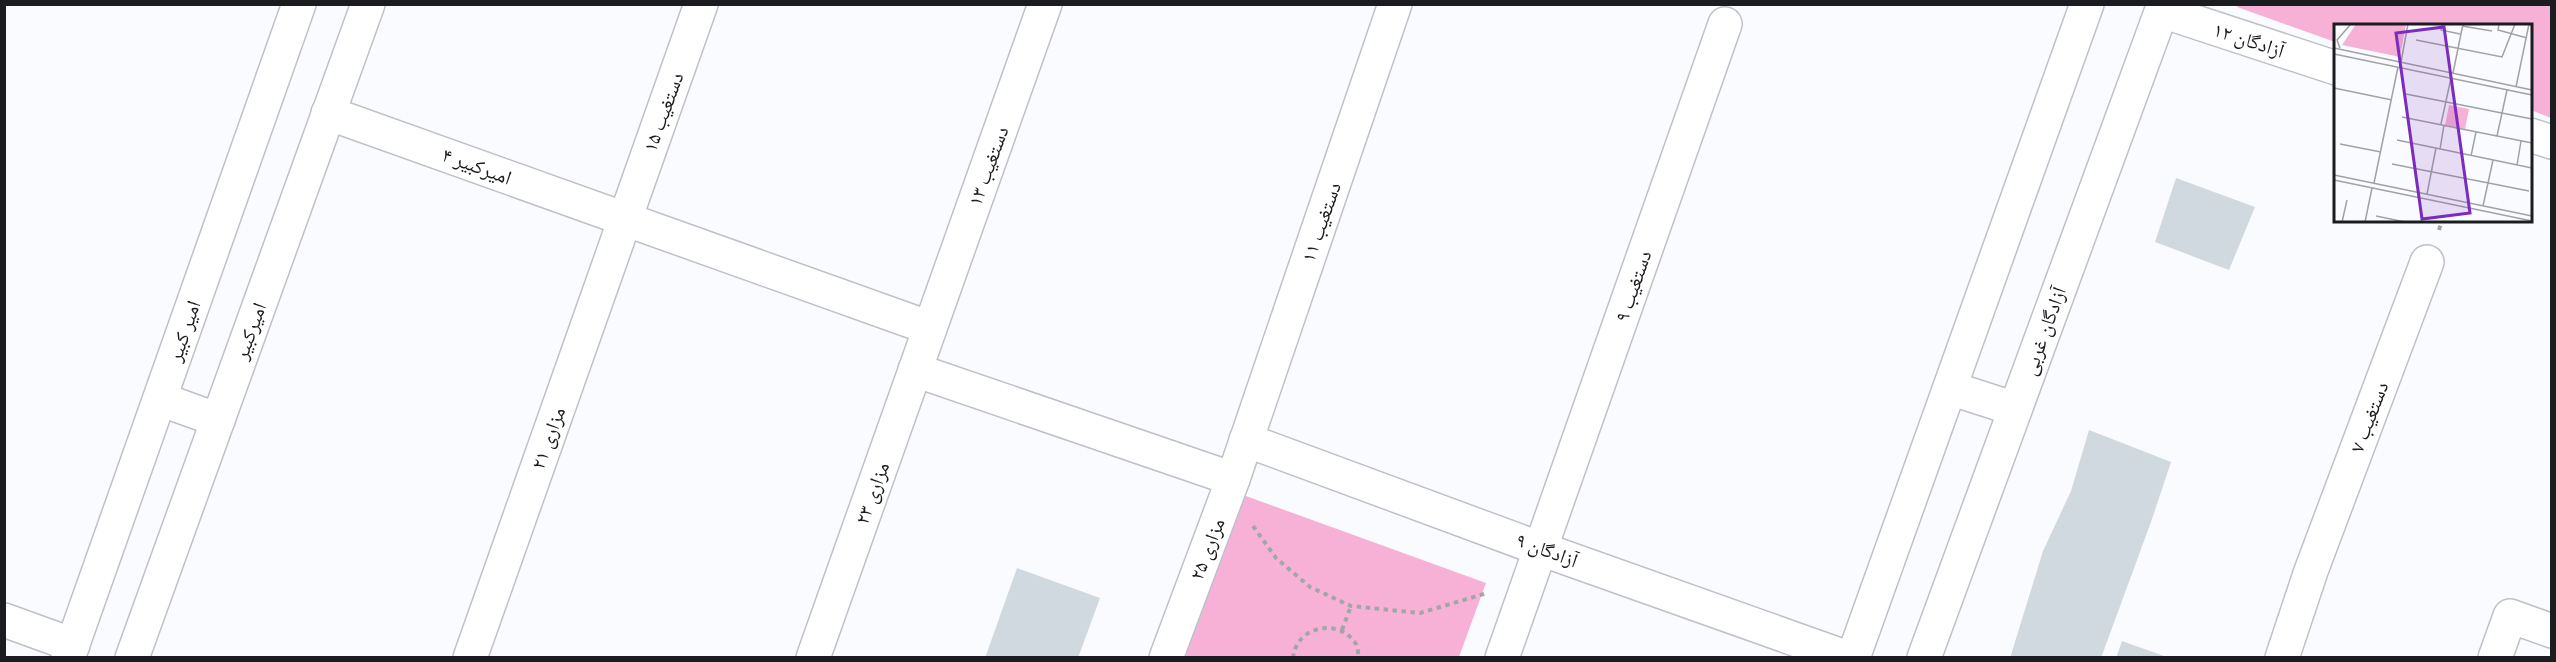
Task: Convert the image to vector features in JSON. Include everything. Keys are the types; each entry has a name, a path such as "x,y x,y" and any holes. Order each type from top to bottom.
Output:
{"street":[{"name":"امیر کبیر","path":"70,651 299,4"},
{"name":"امیرکبیر","path":"132,657 368,4"},
{"name":"دستغیب ۱۵","path":"625,219 702,4"},
{"name":"دستغیب ۱۳","path":"930,328 1045,4"},
{"name":"دستغیب ۱۱","path":"1246,440 1395,4"},
{"path":"1853,657 2086,4"},
{"name":"آزادگان ۱۲","path":"2163,8 2334,67"},
{"name":"آزادگان غربی","path":"1924,657 2163,8"},
{"name":"دستغیب ۹","path":"1502,657 1725,24"},
{"name":"امیرکبیر ۴","path":"328,113 930,328"},
{"path":"2532,136 2552,142"},
{"name":"مزاری ۲۱","path":"470,657 625,219"},
{"name":"دستغیب ۷","path":"2282,657 2311,572 2427,262"},
{"name":"مزاری ۲۳","path":"813,657 930,328"},
{"path":"915,370 1233,478"},
{"path":"1950,388 2016,409"},
{"path":"160,399 218,420"},
{"name":"مزاری ۲۵","path":"1166,657 1246,440"},
{"name":"آزادگان ۹","path":"1246,440 1541,549 1848,657"},
{"path":"2495,657 2510,616 2552,631"},
{"path":"4,620 70,651"}],"path":[{"path":"1233,478 1249,521 1276,558 1310,587 1351,606 1420,613 1487,593 1496,586"},
{"path":"1342,630 1351,606"},
{"path":"1293,657 1294,649 1305,634 1323,627 1342,630 1356,644 1359,657"}],"shaded area":[{"path":"2238,5 2551,5 2551,118 2532,110 2532,24 2334,24 2334,42 2237,7"},
{"path":"1235,492 1486,583 1459,657 1176,658"}],"building":[{"path":"2176,178 2255,207 2229,270 2155,242"},
{"path":"2089,430 2171,462 2151,522 2101,658 2010,658 2043,551 2071,491"},
{"path":"1017,568 1100,598 1078,658 985,658"},
{"path":"2122,641 2167,657 2167,658 2116,658"}]}
